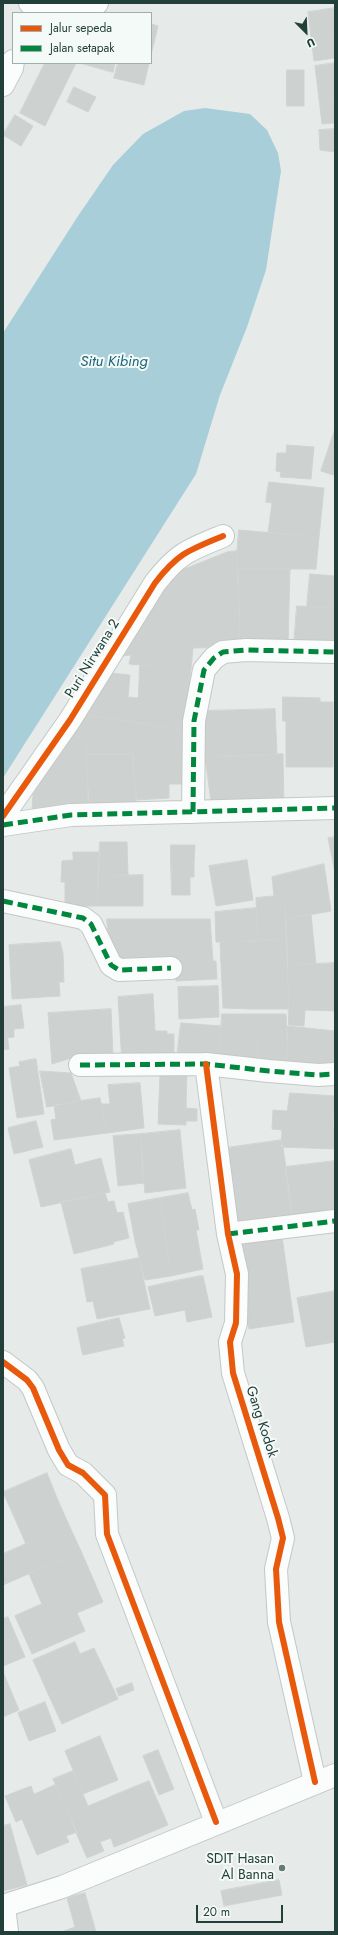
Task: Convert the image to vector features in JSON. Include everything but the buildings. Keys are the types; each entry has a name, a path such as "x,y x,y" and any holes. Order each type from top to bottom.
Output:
{"street":[{"path":"30,3 72,9 97,3"},
{"path":"3,85 13,64"},
{"name":"Puri Nirwana 2","path":"3,816 70,720 154,583 169,565 184,552 223,536"},
{"path":"193,812 194,721 204,670 214,658 223,652 246,650 335,652"},
{"path":"3,825 71,815 335,808"},
{"path":"3,901 83,918 91,924 111,965 119,970 171,968"},
{"path":"80,1065 206,1064 318,1075 335,1074"},
{"name":"Gang Kodok","path":"206,1064 228,1234 236,1274 236,1323 230,1342 232,1373 283,1538 276,1569 278,1622 315,1782"},
{"path":"228,1234 335,1221"},
{"path":"3,1362 27,1380 33,1388 59,1450 68,1465 83,1473 105,1495 107,1534 216,1822"},
{"path":"7,1932 4,1906 62,1887 216,1822 335,1775"}],"water":[{"name":"Situ Kibing","path":"205,108 250,114 267,130 278,153 281,171 266,270 247,327 220,395 196,474 3,778 3,333 78,216 113,165 143,134 184,111"}],"marked path":[{"path":"193,812 194,721 204,670 214,658 223,652 246,650 335,652"},
{"path":"3,825 71,815 335,808"},
{"path":"3,901 83,918 91,924 111,965 119,970 171,968"},
{"path":"80,1065 206,1064 318,1075 335,1074"},
{"path":"228,1234 335,1221"}],"cycle path":[{"path":"3,816 70,720 155,583 171,565 185,554 201,545 223,536"},
{"path":"206,1064 228,1234 237,1274 236,1323 230,1342 233,1373 283,1538 276,1569 279,1622 315,1782"},
{"path":"3,1362 27,1380 33,1388 59,1450 68,1465 83,1473 105,1495 107,1534 216,1822"}],"place":[{"name":"SDIT Hasan Al Banna","path":"282,1868"}]}
